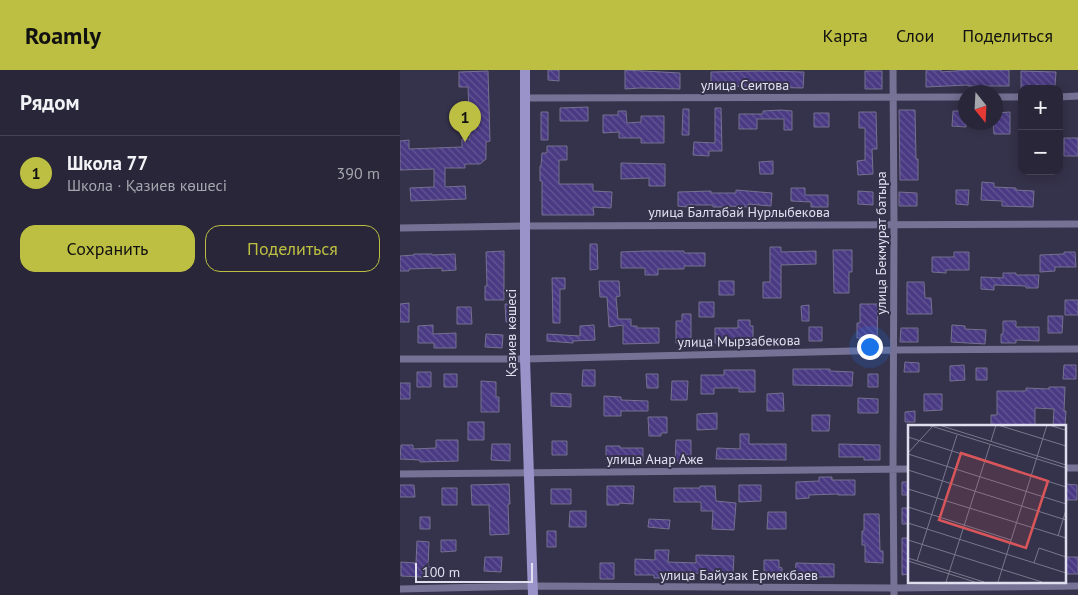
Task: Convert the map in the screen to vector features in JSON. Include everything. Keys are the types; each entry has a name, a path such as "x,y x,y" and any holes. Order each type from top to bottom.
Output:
{"street":[{"name":"Қазиев көшесі","path":"525,70 525,359 533,590"},
{"name":"улица Бекмурат батыра","path":"892,70 894,592"},
{"path":"1063,97 1078,96"},
{"name":"улица Сеитова","path":"525,98 958,97"},
{"path":"1003,97 1018,97"},
{"name":"улица Балтабай Нурлыбекова","path":"400,228 1078,224"},
{"name":"улица Мырзабекова","path":"400,359 525,359 893,350 1078,349"},
{"name":"улица Анар Аже","path":"400,474 908,469"},
{"name":"улица Байузак Ермекбаев","path":"400,589 894,592 1078,586"}],"building":[{"path":"548,70 559,70 559,81 548,80"},
{"path":"625,70 680,73 680,89 625,89"},
{"path":"1009,70 1009,86 958,85 926,87 926,71"},
{"path":"488,71 490,141 486,142 486,159 480,164 465,164 465,168 445,168 445,187 465,186 466,199 411,201 410,188 434,187 434,169 400,170 400,141 409,140 409,149 462,147 462,139 470,139 468,87 459,87 459,72"},
{"path":"865,71 882,71 882,89 865,89"},
{"path":"1021,71 1056,72 1055,85 1021,85"},
{"path":"711,72 804,72 803,88 758,86 711,87"},
{"path":"588,107 588,121 560,121 560,108"},
{"path":"715,108 721,108 722,151 709,151 709,156 693,155 694,142 715,143"},
{"path":"683,109 689,109 689,135 682,135"},
{"path":"899,110 915,110 918,180 900,180"},
{"path":"618,111 626,111 627,123 641,122 641,116 664,116 664,143 641,143 641,138 619,138 619,132 603,133 603,115 618,115"},
{"path":"763,111 792,111 792,130 784,130 784,119 757,119 757,129 739,129 739,114 763,114"},
{"path":"953,111 958,111 958,126 952,126"},
{"path":"541,112 548,112 548,140 541,140"},
{"path":"859,112 876,112 877,149 872,149 873,174 858,175 857,161 865,160 865,128 859,128"},
{"path":"1003,112 1010,112 1010,134 994,134 994,130 1003,130"},
{"path":"814,113 829,113 829,127 814,127"},
{"path":"1064,138 1078,138 1078,156 1064,156"},
{"path":"547,146 567,146 567,160 559,160 559,184 593,184 593,191 612,192 611,208 593,207 594,215 542,215 540,166 542,153 547,153"},
{"path":"773,161 773,174 760,174 759,162"},
{"path":"621,163 665,164 665,186 649,186 649,178 621,179"},
{"path":"982,182 994,183 994,187 1034,191 1033,207 1002,206 1002,201 981,200"},
{"path":"791,188 805,188 805,195 828,195 828,207 811,207 811,202 791,201"},
{"path":"736,190 772,193 771,206 748,204 748,207 678,206 678,192 711,191 711,193 736,193"},
{"path":"956,190 969,190 968,205 956,204"},
{"path":"858,191 873,192 873,205 858,204"},
{"path":"899,192 917,193 917,206 899,206"},
{"path":"590,244 597,244 598,269 590,270"},
{"path":"770,247 781,247 781,252 816,251 816,264 781,265 781,298 763,298 763,282 770,282"},
{"path":"833,250 852,250 852,272 849,272 849,293 834,293"},
{"path":"504,251 504,300 485,300 485,286 487,286 486,252"},
{"path":"621,252 705,253 705,266 684,266 684,269 658,269 658,275 645,275 645,268 621,268"},
{"path":"954,252 969,252 969,270 946,270 946,273 932,272 932,257 954,257"},
{"path":"1064,252 1075,252 1076,267 1055,267 1055,271 1040,272 1040,255 1064,254"},
{"path":"455,254 456,270 442,271 442,268 400,271 400,256"},
{"path":"1003,273 1039,275 1038,288 994,285 994,290 981,289 981,277 1003,278"},
{"path":"552,278 565,278 565,289 560,289 560,323 553,323"},
{"path":"599,281 619,281 620,296 616,297 618,319 631,319 631,326 637,326 637,328 659,328 659,343 623,344 623,325 609,327 607,297 600,297"},
{"path":"719,281 734,281 734,295 719,295"},
{"path":"907,282 924,282 925,298 931,298 932,314 907,314"},
{"path":"1065,300 1078,300 1078,315 1065,315"},
{"path":"699,302 714,302 714,317 699,317"},
{"path":"409,303 409,322 400,322 400,304"},
{"path":"505,304 515,304 515,322 506,322"},
{"path":"860,304 878,304 877,338 857,338 857,323 860,323"},
{"path":"809,305 809,321 802,321 801,306"},
{"path":"457,307 471,307 472,324 457,324"},
{"path":"682,314 691,314 691,343 676,343 676,321 682,321"},
{"path":"1048,316 1063,316 1062,333 1048,333"},
{"path":"738,320 750,320 750,326 753,326 753,343 715,343 715,328 738,328"},
{"path":"1003,321 1016,321 1016,327 1039,327 1039,341 1016,340 1016,343 1001,343"},
{"path":"433,325 433,334 456,333 456,348 434,348 434,343 418,343 418,326"},
{"path":"594,325 595,340 573,341 573,343 547,341 547,334 580,336 580,326"},
{"path":"952,325 965,326 965,329 986,330 985,344 951,342"},
{"path":"809,327 822,327 822,341 809,341"},
{"path":"901,328 918,328 918,342 900,342"},
{"path":"486,334 503,335 502,348 485,347"},
{"path":"905,362 919,363 919,372 904,372"},
{"path":"964,365 965,380 950,381 950,366"},
{"path":"1064,365 1076,365 1076,379 1063,379"},
{"path":"976,368 987,368 987,380 976,380"},
{"path":"793,369 830,369 830,371 853,372 852,386 793,385"},
{"path":"583,370 595,370 595,386 582,386"},
{"path":"724,370 755,370 755,392 739,392 739,388 714,388 714,394 701,394 701,375 724,375"},
{"path":"417,372 431,372 431,387 417,387"},
{"path":"444,374 457,374 457,387 444,387"},
{"path":"646,374 658,374 658,388 647,388"},
{"path":"868,374 878,374 878,387 868,387"},
{"path":"481,381 496,382 499,412 481,412"},
{"path":"672,381 688,381 687,400 671,400"},
{"path":"400,383 410,383 410,399 400,399"},
{"path":"1049,387 1065,387 1065,425 1053,425 1054,409 1035,408 1035,425 991,425 991,415 997,415 997,391 1026,391 1026,388 1049,389"},
{"path":"551,393 571,394 571,407 551,406"},
{"path":"783,393 784,411 767,411 767,394"},
{"path":"924,394 942,394 942,410 924,411"},
{"path":"604,396 621,397 621,400 648,401 648,411 621,411 621,416 604,416"},
{"path":"858,398 878,399 878,413 858,413"},
{"path":"915,411 915,422 905,422 905,412"},
{"path":"717,413 717,429 697,430 697,414"},
{"path":"812,415 830,415 829,431 812,431"},
{"path":"648,417 667,417 667,433 661,433 661,436 649,436"},
{"path":"468,422 484,422 484,440 468,440"},
{"path":"740,434 749,434 749,444 786,444 786,460 716,459 717,448 740,449"},
{"path":"436,440 458,440 458,461 420,462 420,460 400,459 401,445 413,445 413,449 436,448"},
{"path":"676,440 691,440 691,461 675,461"},
{"path":"552,441 567,441 567,455 552,455"},
{"path":"492,444 510,444 510,461 491,460"},
{"path":"839,444 880,445 880,460 864,460 864,457 839,457"},
{"path":"606,446 643,448 643,461 606,460"},
{"path":"819,477 832,477 832,480 855,480 855,495 809,495 809,498 796,499 796,482 819,481"},
{"path":"902,482 908,482 908,495 902,495"},
{"path":"509,484 509,534 490,535 489,505 472,505 471,485"},
{"path":"1066,484 1077,485 1077,500 1066,500"},
{"path":"400,485 414,485 415,497 400,497"},
{"path":"739,485 761,485 761,501 739,502"},
{"path":"607,486 634,486 633,504 619,503 619,505 607,505"},
{"path":"700,486 715,486 716,501 736,503 734,530 712,529 713,511 701,511 701,502 674,502 674,488 700,488"},
{"path":"442,488 457,488 457,505 442,505"},
{"path":"551,489 571,489 571,504 551,504"},
{"path":"902,508 908,508 908,524 902,524"},
{"path":"570,511 586,511 586,527 569,527"},
{"path":"768,512 786,512 786,529 767,529"},
{"path":"864,514 879,514 880,551 883,551 883,563 865,562 865,545 862,545"},
{"path":"420,517 430,517 430,529 420,529"},
{"path":"649,519 670,520 669,529 648,527"},
{"path":"547,531 556,531 556,547 547,547"},
{"path":"902,538 908,538 908,574 902,575"},
{"path":"441,540 456,540 456,551 441,552"},
{"path":"417,541 429,542 428,567 435,567 435,578 401,576 401,562 416,563"},
{"path":"655,550 669,550 668,562 696,563 696,555 734,556 733,574 690,573 690,578 654,578 654,575 635,575 635,559 655,560"},
{"path":"485,557 502,557 501,572 484,571"},
{"path":"1066,557 1078,557 1078,574 1066,574"},
{"path":"764,560 779,560 779,567 782,568 782,577 764,576"},
{"path":"600,563 614,563 614,579 600,579"},
{"path":"796,563 834,564 834,577 795,578"}],"place":[{"name":"Школа 77","path":"465,142"}]}
